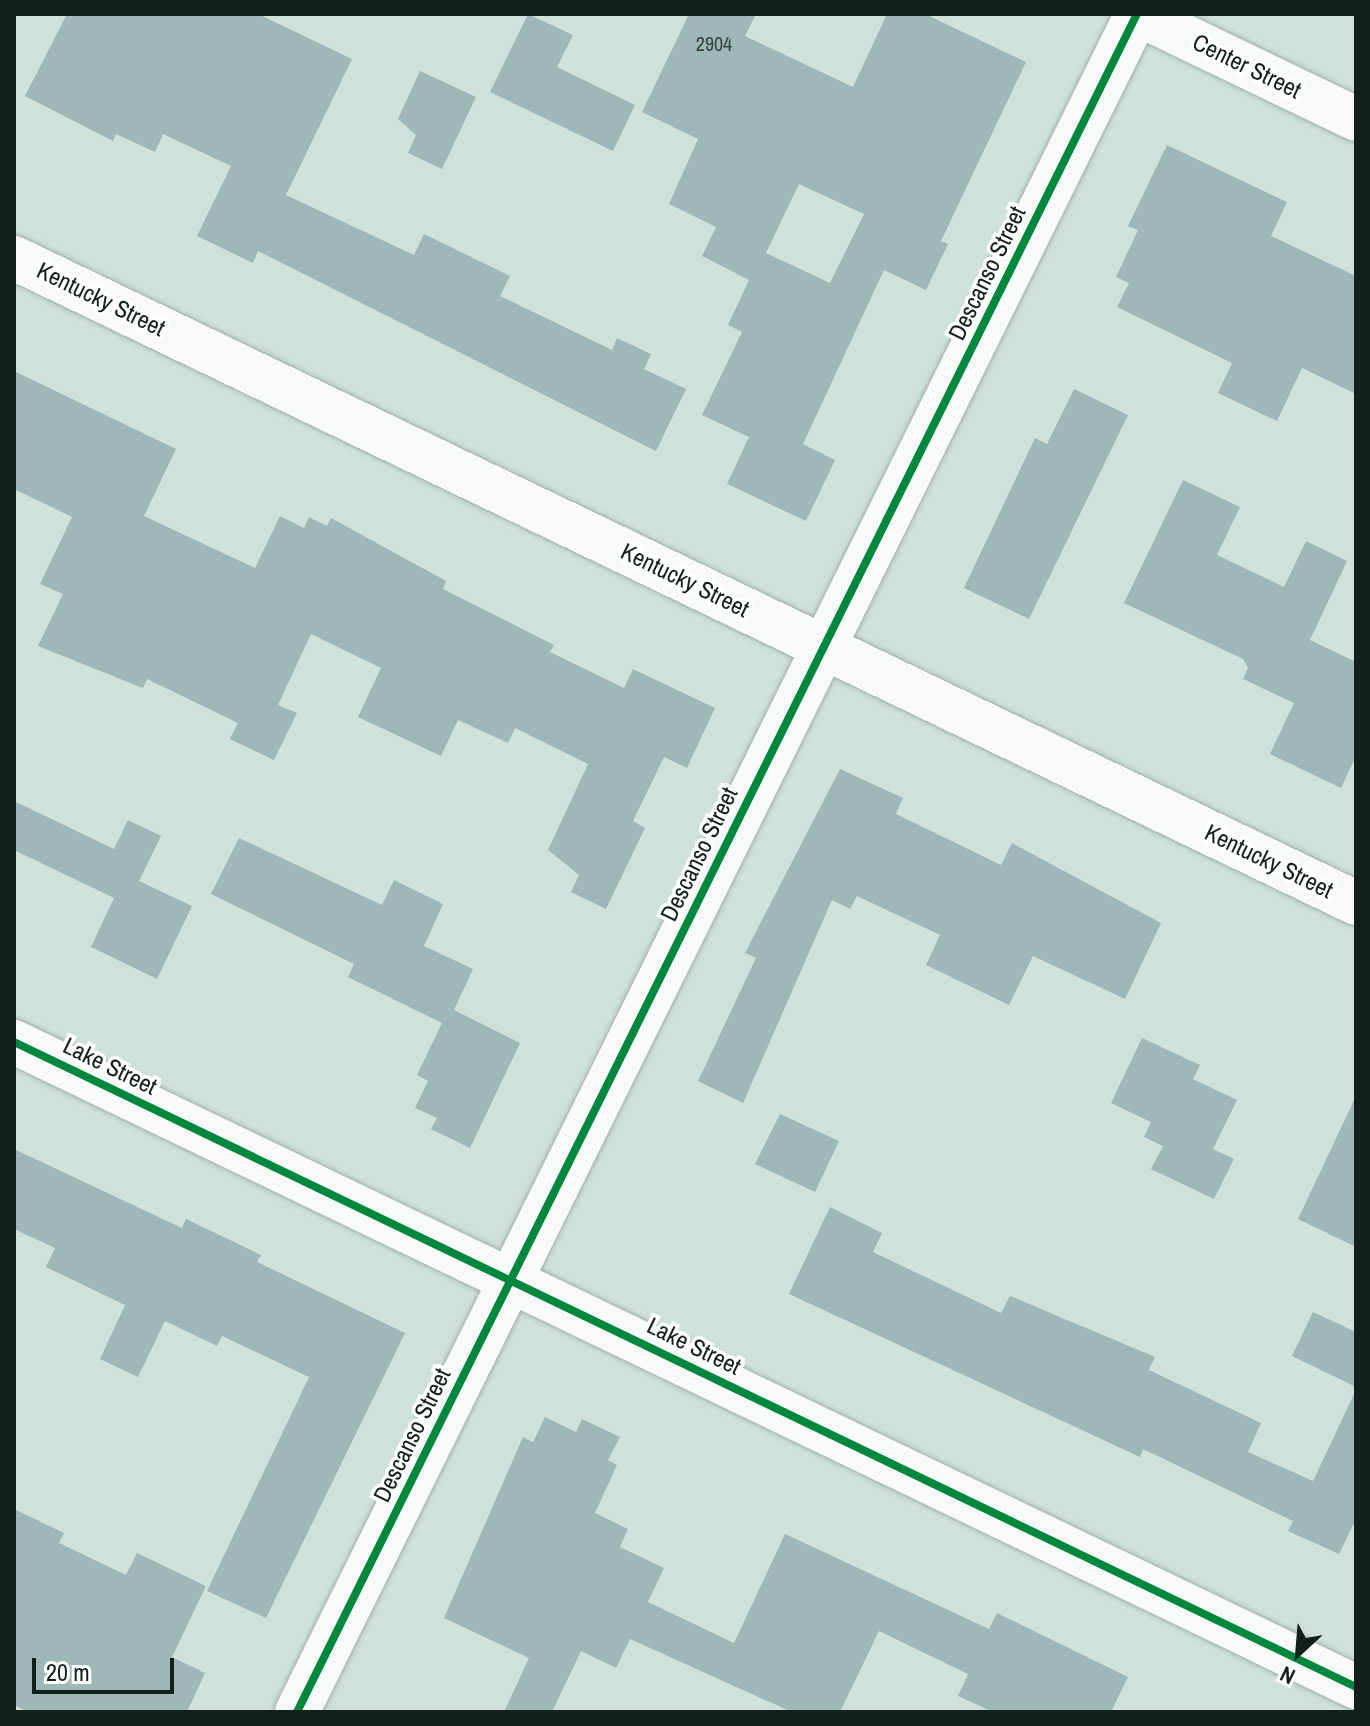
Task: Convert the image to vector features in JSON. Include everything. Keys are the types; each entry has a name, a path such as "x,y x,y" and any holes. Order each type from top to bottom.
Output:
{"street":[{"name":"Center Street","path":"1138,14 1356,119"},
{"name":"Descanso Street","path":"297,1712 1138,14"},
{"name":"Kentucky Street","path":"14,258 1356,903"},
{"name":"Lake Street","path":"14,1042 1356,1687"}],"building":[{"path":"67,14 258,14 352,59 286,195 414,255 424,234 510,276 500,296 612,350 617,338 651,354 644,369 686,389 656,451 258,251 253,263 197,236 231,166 163,134 155,152 116,134 113,141 25,96"},
{"path":"528,14 573,35 557,67 635,105 613,151 490,92"},
{"path":"689,14 756,14 745,36 853,87 887,14 925,14 1026,62 941,241 948,244 926,290 884,270 803,444 835,460 806,521 727,484 749,437 702,415 742,332 728,325 749,280 702,256 716,227 669,204 698,139 642,112","holes":["799,184 864,214 830,283 766,253"]},
{"path":"420,71 476,97 442,169 408,153 416,135 398,119"},
{"path":"1167,145 1287,202 1271,236 1356,276 1356,394 1302,368 1277,421 1218,393 1232,363 1117,307 1129,283 1116,277 1138,230 1128,226"},
{"path":"14,371 176,449 144,516 255,568 280,516 304,528 309,517 327,526 331,518 446,581 443,589 554,645 550,652 624,688 633,669 715,708 687,768 664,757 633,821 645,828 606,909 571,892 579,875 548,850 588,764 515,728 508,743 458,720 441,756 358,717 381,668 311,634 278,705 297,713 274,760 230,739 238,723 147,679 143,688 38,646 63,594 40,584 72,517 14,489"},
{"path":"1074,389 1128,415 1029,619 964,588 1035,438 1047,444"},
{"path":"1183,480 1240,507 1217,555 1284,587 1306,541 1347,561 1310,640 1356,662 1356,756 1341,788 1270,754 1294,703 1243,679 1248,668 1243,659 1124,603"},
{"path":"840,769 903,798 896,814 1001,865 1012,843 1161,923 1125,999 1033,956 1009,1005 926,965 940,935 857,896 850,909 832,900 743,1103 698,1081 756,958 745,953"},
{"path":"14,801 114,849 128,820 161,836 139,881 192,906 157,979 91,947 114,898 14,850"},
{"path":"239,838 382,905 394,880 443,904 424,946 473,969 454,1010 520,1043 470,1148 431,1129 437,1118 415,1108 428,1081 417,1075 442,1023 348,977 354,964 211,894"},
{"path":"1142,1038 1200,1065 1193,1079 1237,1100 1213,1149 1234,1159 1214,1199 1151,1169 1163,1146 1144,1137 1151,1122 1111,1103"},
{"path":"1356,1096 1356,1247 1298,1219"},
{"path":"780,1114 839,1141 815,1192 755,1164"},
{"path":"14,1149 182,1228 186,1219 261,1255 257,1262 405,1333 266,1618 207,1591 309,1377 222,1336 217,1346 165,1321 138,1377 100,1359 125,1305 46,1267 55,1248 14,1229"},
{"path":"830,1207 882,1233 873,1252 1001,1313 1010,1296 1155,1357 1149,1370 1261,1423 1248,1452 1313,1481 1356,1390 1356,1519 1339,1554 1288,1531 1293,1521 1143,1449 1140,1457 789,1294"},
{"path":"1313,1312 1356,1332 1356,1387 1292,1356"},
{"path":"545,1417 576,1432 582,1419 620,1437 608,1460 617,1465 595,1513 628,1529 620,1547 664,1568 648,1602 734,1643 785,1534 989,1629 997,1613 1128,1677 1111,1712 993,1712 958,1696 968,1674 879,1631 840,1712 792,1712 630,1639 616,1668 581,1651 552,1712 504,1712 529,1658 444,1618 523,1437 533,1442"},
{"path":"14,1509 64,1533 59,1543 126,1575 137,1553 206,1586 172,1657 205,1673 187,1712 28,1712 14,1705"}],"cycle path":[{"path":"297,1712 1137,14"},
{"path":"14,1042 1356,1687"}]}
